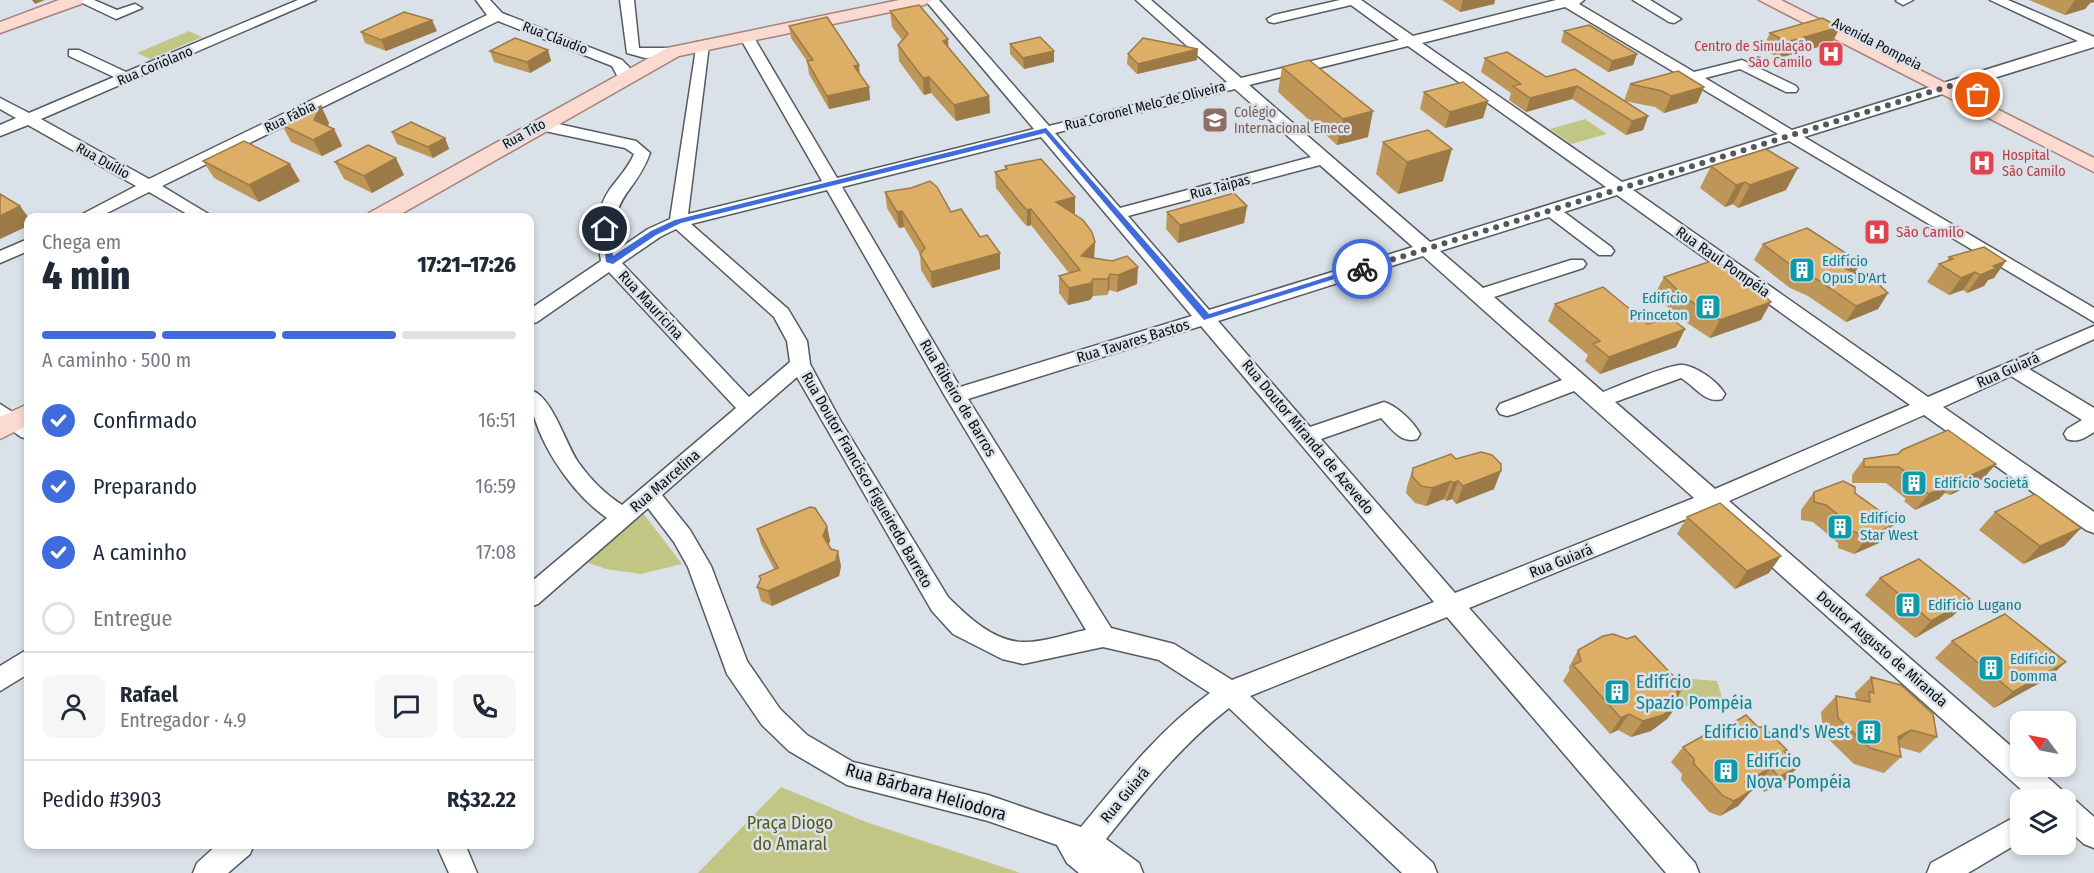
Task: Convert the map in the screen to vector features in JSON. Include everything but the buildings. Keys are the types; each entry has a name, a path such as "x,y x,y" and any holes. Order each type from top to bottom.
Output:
{"main road":[{"path":"0,28 75,0"},
{"name":"Rua Tito","path":"385,213 673,52 924,0"},
{"path":"1768,0 1949,86"},
{"name":"Avenida Pompeia","path":"1789,0 2094,166"},
{"name":"Avenida Pompeia","path":"1949,86 2094,153"}],"street":[{"path":"83,0 116,15 135,8"},
{"name":"Rua Coriolano","path":"0,131 309,0"},
{"name":"Rua Cláudio","path":"483,0 490,11 497,16 593,53 622,67 625,78"},
{"path":"621,43 627,0"},
{"name":"Rua Doutor Miranda de Azevedo","path":"932,0 1046,130 1452,606 1685,873"},
{"name":"Doutor Augusto de Miranda","path":"1143,0 2041,789"},
{"path":"1274,19 1352,0"},
{"name":"Rua Raul Pompéia","path":"1352,0 2094,524"},
{"path":"1640,0 1674,19"},
{"path":"1997,0 2093,42"},
{"path":"1569,1 1691,77 2094,316"},
{"name":"Rua Coronel Melo de Oliveira","path":"534,315 654,233 678,222 1569,1"},
{"name":"Rua Fábia","path":"93,213 497,16"},
{"name":"Rua Ribeiro de Barros","path":"746,36 955,396 1104,637"},
{"name":"Rua Tavares Bastos","path":"955,396 2093,42"},
{"path":"621,43 639,54 673,52"},
{"path":"593,53 621,43"},
{"path":"678,222 702,45"},
{"path":"74,53 127,78"},
{"path":"1691,77 1742,64 1791,89"},
{"name":"Rua Duílio","path":"0,103 198,213"},
{"name":"Rua Mauricina","path":"540,125 630,144 642,153 637,166 616,193 606,217 605,229 610,262 749,409"},
{"name":"Rua Taipas","path":"1117,214 1323,159"},
{"path":"1551,210 1605,251"},
{"name":"Rua Doutor Francisco Figueiredo Barreto","path":"678,222 781,313 796,342 800,364 831,422 940,604 951,618 989,644 1023,653 1104,637"},
{"path":"0,258 24,246"},
{"path":"1478,296 1577,264"},
{"name":"Rua Guiará","path":"1076,843 1188,724 1230,692 1452,606 1711,499 2094,332"},
{"name":"Rua Marcelina","path":"534,594 800,364"},
{"path":"2013,368 2094,418"},
{"path":"1598,401 1681,371 1692,375 1715,394"},
{"path":"1507,409 1576,382"},
{"path":"534,400 538,404 558,448 572,471 600,502 622,517"},
{"path":"1306,436 1381,409 1388,411 1410,434"},
{"path":"2074,434 2094,423"},
{"name":"Rua Bárbara Heliodora","path":"649,494 682,536 699,566 736,666 756,699 791,737 847,773 988,808 1076,843 1129,873"},
{"path":"1104,637 1165,651 1230,692 1264,727 1424,873"},
{"path":"0,680 24,663"},
{"path":"2076,819 2094,835"},
{"path":"1941,873 2010,833"},
{"name":"Rua Bárbara Heliodora","path":"1076,843 1098,873"},
{"path":"207,873 234,849"},
{"path":"452,849 463,873"}],"green space":[{"path":"189,31 202,37 150,59 137,53"},
{"path":"1585,119 1607,134 1571,144 1550,129"},
{"path":"643,513 682,564 641,574 606,569 586,562"},
{"path":"1670,677 1717,681 1726,710 1678,705"},
{"name":"Praça Diogo do Amaral","path":"781,787 866,822 1020,873 698,873"}],"way so far":[{"path":"1362,269 1956,84 1978,95"}],"place":[{"name":"Centro de Simulação São Camilo","path":"1831,54"},
{"name":"Colégio Internacional Emece","path":"1215,120"},
{"name":"Hospital São Camilo","path":"1982,163"},
{"name":"São Camilo","path":"1877,232"},
{"name":"Edifício Opus D'Art","path":"1802,270"},
{"name":"Edifício Princeton","path":"1708,307"},
{"name":"Edifício Societá","path":"1914,483"},
{"name":"Edifício Star West","path":"1840,527"},
{"name":"Edifício Lugano","path":"1908,605"},
{"name":"Edifício Domma","path":"1991,668"},
{"name":"Edifício Spazio Pompéia","path":"1617,692"},
{"name":"Edifício Land's West","path":"1869,732"},
{"name":"Edifício Nova Pompéia","path":"1726,771"}],"route":[{"path":"605,229 610,262 654,233 678,222 1046,130 1207,318 1362,269"}]}
